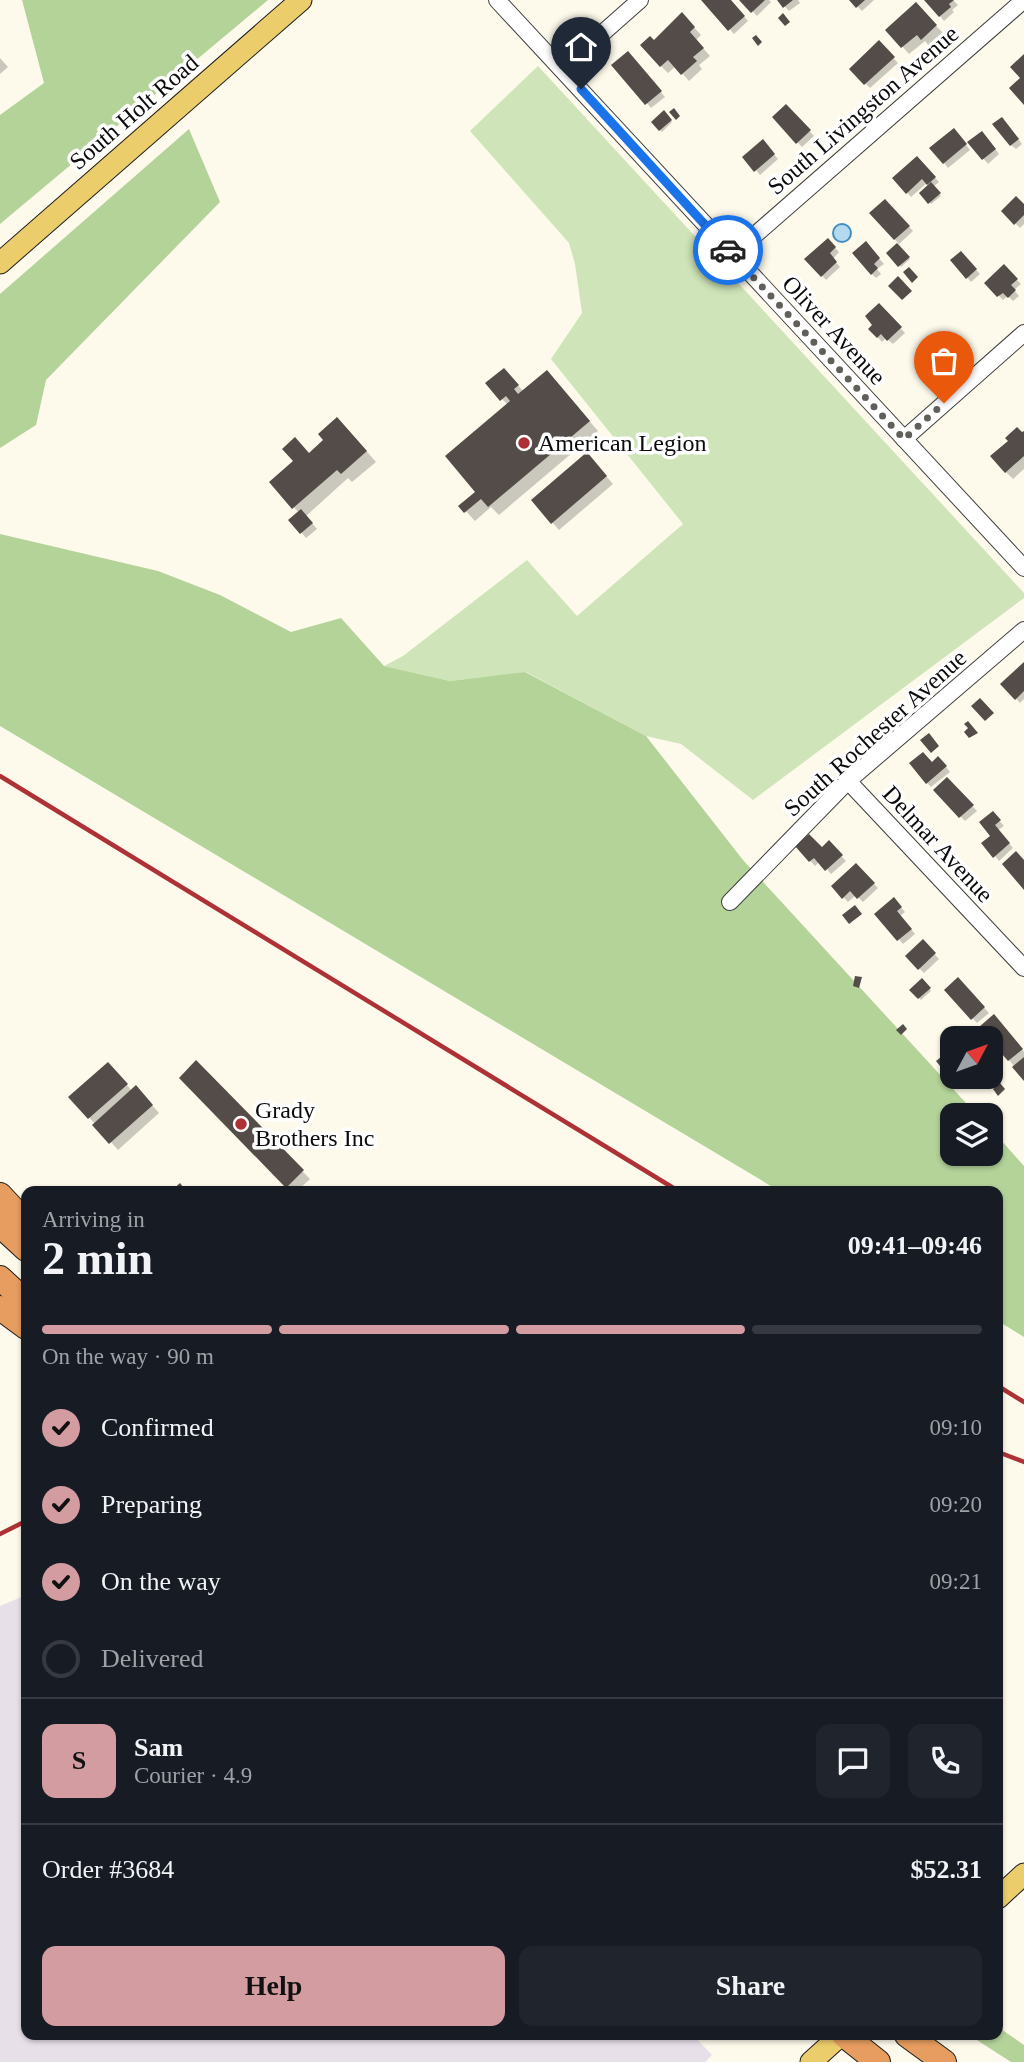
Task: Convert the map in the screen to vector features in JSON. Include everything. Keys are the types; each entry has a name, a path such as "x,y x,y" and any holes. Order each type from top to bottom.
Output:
{"highway":[{"path":"0,1195 21,1218"},
{"path":"0,1225 21,1244"},
{"path":"0,1278 21,1297"},
{"path":"0,1308 21,1324"},
{"path":"849,2040 878,2062"},
{"path":"914,2040 944,2062"}],"main road":[{"name":"South Holt Road","path":"0,263 301,0"},
{"path":"1003,1893 1024,1874"},
{"path":"811,2062 837,2040"}],"street":[{"name":"Oliver Avenue","path":"497,0 1024,568"},
{"path":"562,69 640,0"},
{"name":"South Livingston Avenue","path":"732,255 1024,0"},
{"path":"904,439 1024,333"},
{"name":"South Rochester Avenue","path":"730,902 848,781 1024,630"},
{"name":"Delmar Avenue","path":"848,781 1024,968"}],"shaded area":[{"path":"21,1597 21,2040 698,2040 712,2055 705,2062 0,2062 0,1606"}],"green space":[{"path":"22,0 268,0 0,224 0,115 44,83"},
{"path":"538,66 1024,593 1024,598 753,800 681,744 646,736 526,672 450,681 384,666 403,656 527,560 577,616 683,524 551,359 582,313 569,243 470,131"},
{"path":"189,129 220,202 46,380 36,425 0,448 0,294"},
{"path":"0,534 158,571 220,595 291,632 341,618 384,666 450,681 525,672 646,736 743,860 940,1075 940,1089 953,1089 966,1103 940,1103 940,1166 1003,1166 1003,1142 1024,1166 1024,1337 1003,1324 1003,1186 771,1186 0,726"},
{"path":"1003,2030 1024,2045 1024,2062 1011,2062 977,2040 1003,2040"}],"water":[{"path":"842,224 848,227 851,233 848,239 842,242 836,239 833,233 836,227"},
{"path":"945,345 952,348 955,355 952,362 945,365 938,362 935,355 938,348"}],"building":[{"path":"701,0 731,0 745,16 728,31"},
{"path":"739,0 765,0 751,13"},
{"path":"777,0 793,0 783,8"},
{"path":"849,0 865,0 856,8"},
{"path":"924,0 954,0 949,4 951,7 939,17"},
{"path":"916,2 937,25 921,40 917,35 901,48 885,30"},
{"path":"682,12 695,27 690,32 704,48 693,57 697,61 681,75 668,60 660,67 640,45 650,36 654,40"},
{"path":"783,13 790,22 785,26 778,18"},
{"path":"756,35 762,42 758,46 752,38"},
{"path":"879,40 895,57 864,85 849,69"},
{"path":"628,51 662,91 645,105 611,65"},
{"path":"1024,54 1024,105 1009,88 1020,78 1010,67"},
{"path":"786,104 811,130 796,144 772,117"},
{"path":"674,108 680,116 676,120 669,112"},
{"path":"664,110 672,120 659,131 651,122"},
{"path":"1002,117 1019,139 1010,146 992,124"},
{"path":"954,128 967,144 943,164 929,148"},
{"path":"982,131 996,149 982,160 967,142"},
{"path":"763,139 775,154 754,172 742,157"},
{"path":"917,156 936,177 927,185 922,179 906,194 892,178"},
{"path":"931,182 941,193 928,204 919,193"},
{"path":"1016,196 1024,204 1024,215 1014,225 1001,211"},
{"path":"885,199 910,226 894,240 869,213"},
{"path":"828,238 836,247 830,253 837,262 821,277 804,259"},
{"path":"866,241 880,258 874,264 878,268 871,275 852,253"},
{"path":"897,243 910,257 898,267 886,253"},
{"path":"961,251 977,269 966,279 950,260"},
{"path":"1004,264 1018,279 1011,285 1016,290 1008,298 1003,293 997,297 984,283"},
{"path":"909,267 918,277 912,283 903,272"},
{"path":"898,276 912,291 902,300 888,286"},
{"path":"879,303 902,327 887,341 881,334 877,338 868,329 872,325 865,316"},
{"path":"504,368 519,385 514,389 518,394 547,370 590,421 488,507 481,499 464,513 458,506 475,492 445,456 510,401 506,396 500,401 485,383"},
{"path":"337,417 367,451 341,474 337,470 292,509 269,482 293,461 282,449 295,437 309,453 323,440 318,434"},
{"path":"1017,427 1024,431 1024,456 1005,473 990,456 1008,441 1005,438"},
{"path":"587,452 607,476 551,524 531,500"},
{"path":"301,509 313,523 300,534 288,520"},
{"path":"1024,662 1024,691 1015,700 1000,684"},
{"path":"980,698 994,713 985,721 971,706"},
{"path":"968,721 978,733 969,738 964,732 968,728 964,724"},
{"path":"929,733 939,746 931,753 920,740"},
{"path":"923,752 932,762 938,756 947,766 926,784 909,763"},
{"path":"947,777 974,805 959,818 933,790"},
{"path":"993,811 1001,820 995,825 1010,843 993,858 981,843 990,836 979,822"},
{"path":"809,834 822,847 829,840 843,855 825,871 814,858 809,862 795,846"},
{"path":"1016,851 1024,860 1024,890 1002,864"},
{"path":"856,863 875,883 857,899 850,891 842,899 831,886"},
{"path":"894,897 902,907 897,911 912,929 897,941 874,914"},
{"path":"855,905 862,914 849,924 842,915"},
{"path":"923,939 936,953 918,970 905,956"},
{"path":"855,976 862,977 859,988 853,986"},
{"path":"958,977 985,1007 971,1020 944,990"},
{"path":"922,978 931,988 918,999 909,990"},
{"path":"994,1014 1023,1049 1008,1061 1003,1055 1003,1026 980,1026"},
{"path":"903,1024 907,1029 901,1035 896,1030"},
{"path":"1024,1057 1024,1081 1012,1067"},
{"name":"Grady Brothers Inc","path":"196,1060 304,1170 288,1186 284,1186 179,1078"},
{"path":"108,1062 128,1084 88,1119 68,1097"},
{"path":"136,1085 153,1105 109,1144 92,1125"},
{"path":"1003,1087 1005,1089 998,1096 993,1089 1003,1089"}],"railway":[{"path":"0,776 670,1186"},
{"path":"1003,1389 1024,1402"},
{"path":"1003,1454 1024,1462"},
{"path":"0,1534 21,1524"}],"way so far":[{"path":"728,250 904,439 944,403"}],"place":[{"name":"American Legion","path":"524,443"},
{"name":"Grady Brothers Inc","path":"241,1124"}],"route":[{"path":"581,89 728,250"}]}
